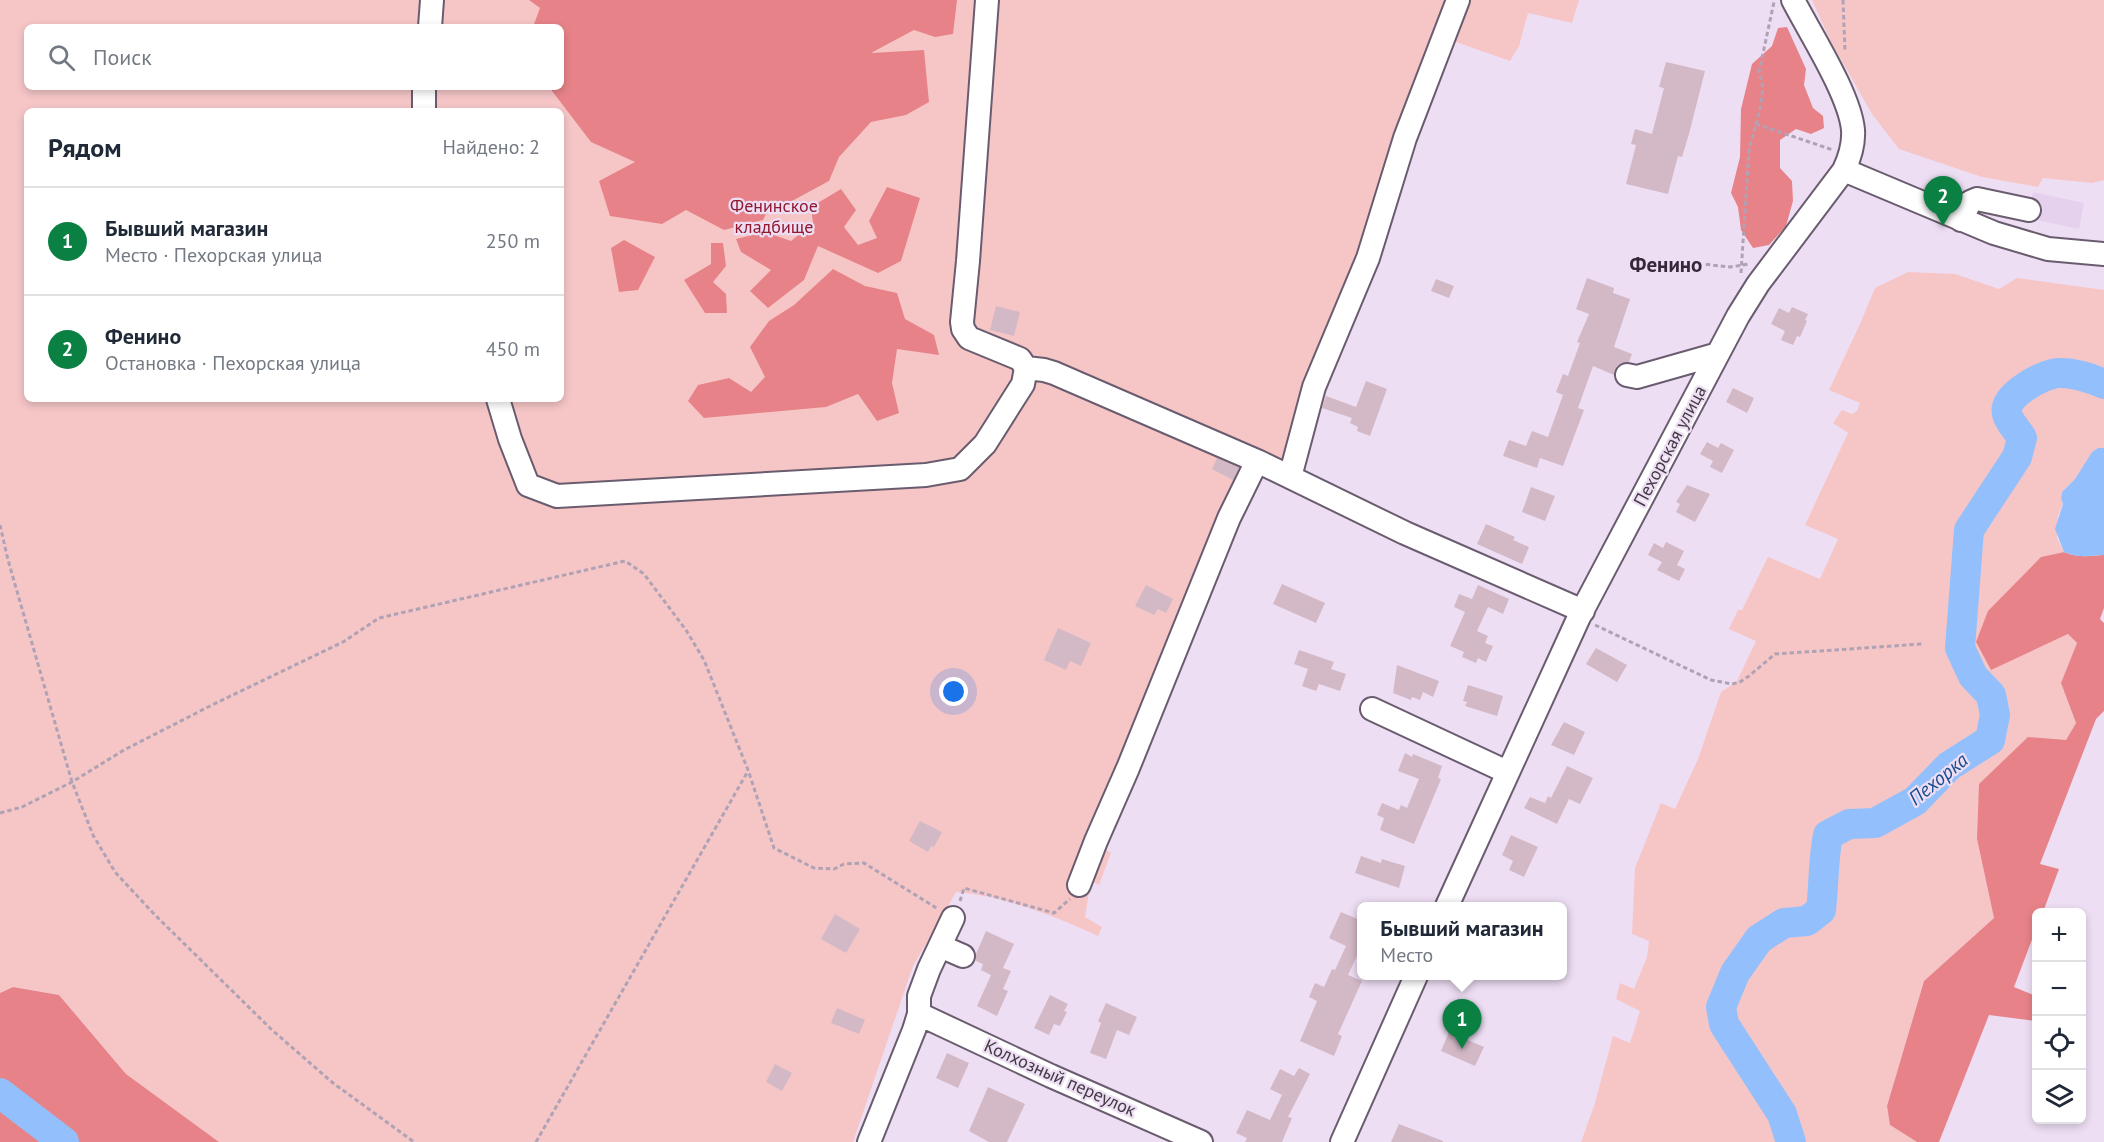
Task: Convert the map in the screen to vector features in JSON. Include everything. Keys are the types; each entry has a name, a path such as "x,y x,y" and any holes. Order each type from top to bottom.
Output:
{"street":[{"path":"429,24 432,0"},
{"path":"499,402 528,485 557,496 926,475 960,469 985,444 1023,384 1026,368 1020,359 969,338 963,329 962,322 987,0"},
{"path":"1290,477 1314,387 1368,258 1405,138 1458,0"},
{"name":"Пехорская улица","path":"1449,902 1581,614 1718,354 1743,308 1844,170 1851,155 1853,129 1842,92 1793,0"},
{"path":"424,90 424,108"},
{"path":"1844,170 1994,233 2048,249 2104,254"},
{"path":"1961,219 1970,202 1977,200 2029,210"},
{"path":"1630,368 1659,370 1718,354"},
{"path":"1026,368 1044,370 1257,460 1405,534 1581,614"},
{"path":"1080,885 1229,518 1257,460"},
{"path":"1372,709 1507,772"},
{"path":"869,1142 919,1014 919,996 929,969 953,918"},
{"path":"940,946 963,956"},
{"path":"1342,1142 1414,980"},
{"name":"Колхозный переулок","path":"919,1014 1051,1076 1202,1142"}],"path":[{"path":"1741,275 1749,150 1763,88 1759,72 1775,0"},
{"path":"1756,124 1829,149"},
{"path":"1676,261 1713,266 1742,266 1778,258"},
{"path":"0,525 72,782 93,835 115,872 130,890 280,1038 333,1083 414,1142"},
{"path":"0,813 22,807 72,782 132,745 335,646 379,618 625,561 644,574 696,644 748,770 774,848 814,868 834,869 844,864 864,863 953,918 964,888 1054,913 1065,904 1080,885"},
{"path":"1581,614 1711,680 1732,684 1740,682 1775,654 1922,644"},
{"path":"536,1142 748,770"}],"shaded area":[{"path":"529,0 957,0 953,34 935,37 914,30 871,53 924,50 929,102 906,115 871,122 839,157 829,181 792,201 771,204 763,220 724,230 686,210 662,224 610,216 599,181 635,162 591,142 551,90 564,90 564,24 534,24 540,8"},
{"path":"1787,27 1806,69 1804,85 1813,108 1823,116 1824,128 1811,134 1796,129 1780,140 1780,168 1792,181 1793,201 1786,226 1769,245 1753,248 1741,230 1738,207 1731,193 1740,157 1741,109 1752,64 1772,46 1778,28"},
{"path":"887,187 920,198 901,261 878,273 818,246 804,280 768,308 750,291 771,270 741,252 736,239 765,232 791,241 813,223 811,207 841,189 856,210 844,227 858,245 877,238 869,221"},
{"path":"2033,192 2084,203 2079,229 2027,218"},
{"path":"624,240 655,257 638,290 619,292 611,248"},
{"path":"711,243 723,243 726,266 713,282 726,294 727,313 705,313 684,280 711,264"},
{"path":"833,269 865,286 897,293 905,319 934,335 939,355 897,349 892,383 899,413 877,421 858,394 826,407 704,418 688,401 698,385 729,378 751,392 765,377 750,347 769,321 794,305"},
{"path":"2064,552 2079,556 2104,555 2104,608 2100,619 2104,623 2104,711 2096,719 2040,864 2059,869 2044,908 2032,908 2032,940 2014,987 2032,994 2032,1020 1989,1015 1939,1142 1917,1142 1890,1125 1887,1106 1924,981 1994,918 1977,839 1979,784 2028,737 2066,740 2076,723 2061,683 2077,643 2068,634 1991,670 1976,642 1988,611 2041,557"},
{"path":"13,987 59,995 126,1074 219,1142 0,1142 0,993"}],"green space":[{"name":"Фенинское кладбище","path":"0,0 1579,0 1572,23 1528,13 1519,46 1510,61 1453,41 1337,352 1298,473 1262,475 1252,497 1247,496 1100,846 1111,853 1099,885 1091,881 1085,917 1102,927 1098,936 1010,902 956,892 913,966 853,1142 219,1142 126,1074 59,995 13,987 0,993"},
{"path":"1812,0 2104,0 2104,180 2092,183 2043,178 2038,187 1982,177 1899,149 1872,114 1831,42"},
{"path":"1908,272 1955,274 1999,289 2017,278 2104,290 2104,448 2098,448 2092,452 2075,479 2062,492 2063,503 2058,516 2057,538 2064,552 2041,557 1991,669 2068,634 2077,644 2061,683 2076,723 2066,740 1977,839 1994,918 1924,981 1887,1106 1890,1125 1917,1142 1581,1142 1594,1106 1613,1036 1630,1043 1640,1011 1616,999 1620,983 1634,989 1647,957 1649,941 1632,934 1635,868 1661,803 1675,809 1698,759 1721,692 1737,681 1756,641 1729,629 1738,610 1742,610 1768,557 1820,579 1838,539 1805,525 1848,433 1833,423 1842,410 1852,414 1857,411 1860,403 1829,390 1875,288"}],"water":[{"path":"2098,448 2104,448 2104,555 2074,555 2064,552 2055,529 2063,504 2062,492 2075,479 2092,452"}],"building":[{"path":"1666,62 1705,71 1689,134 1682,157 1678,156 1668,194 1626,184 1636,145 1631,144 1635,129 1652,134 1664,88 1659,87"},
{"path":"1587,278 1614,288 1613,293 1630,299 1614,347 1632,354 1629,362 1617,366 1614,375 1593,366 1578,408 1584,410 1563,466 1540,458 1537,468 1503,456 1509,440 1526,446 1532,431 1548,437 1563,395 1556,392 1563,374 1568,376 1580,343 1577,342 1589,314 1576,309"},
{"path":"1436,279 1454,286 1449,298 1431,291"},
{"path":"996,306 1020,312 1014,336 990,330"},
{"path":"1792,307 1808,314 1800,337 1797,336 1793,345 1781,340 1785,331 1771,324 1779,308 1789,313"},
{"path":"1366,381 1387,389 1370,436 1357,431 1358,427 1350,423 1352,418 1322,408 1326,396 1356,407"},
{"path":"1733,388 1754,398 1747,413 1726,402"},
{"path":"1707,442 1718,448 1721,443 1734,450 1722,473 1710,467 1713,461 1700,454"},
{"path":"1217,458 1239,468 1233,480 1212,469"},
{"path":"1687,485 1710,494 1695,522 1676,512 1680,504 1676,502"},
{"path":"1531,487 1555,496 1545,521 1522,512"},
{"path":"1486,524 1515,537 1513,540 1529,547 1522,564 1477,544"},
{"path":"1666,542 1684,551 1677,565 1685,569 1679,581 1657,570 1662,562 1648,555 1654,543 1663,548"},
{"path":"1282,584 1325,603 1316,623 1273,604"},
{"path":"1146,585 1173,599 1166,613 1158,609 1154,615 1135,606"},
{"path":"1478,585 1509,599 1503,614 1488,607 1477,631 1488,636 1485,643 1493,646 1486,662 1478,658 1476,663 1462,657 1464,652 1450,646 1465,612 1454,607 1459,594 1472,599"},
{"path":"1058,628 1091,643 1081,666 1070,661 1066,670 1044,660"},
{"path":"1596,648 1627,665 1617,682 1586,664"},
{"path":"1299,650 1334,662 1331,669 1346,674 1340,691 1319,684 1316,691 1302,686 1308,669 1294,664"},
{"path":"1397,665 1439,681 1433,697 1423,692 1420,700 1412,697 1411,700 1393,693"},
{"path":"1468,685 1503,696 1497,716 1465,706 1467,702 1463,701"},
{"path":"1564,722 1585,732 1574,755 1551,745"},
{"path":"1405,753 1442,766 1438,778 1441,779 1414,844 1380,830 1384,818 1377,815 1382,803 1399,810 1401,805 1407,808 1419,779 1398,771"},
{"path":"1567,766 1593,778 1580,804 1569,799 1557,824 1524,808 1530,797 1545,803 1548,796 1551,798"},
{"path":"920,821 942,832 934,847 931,846 928,852 909,841"},
{"path":"1511,835 1538,847 1524,877 1509,870 1513,861 1502,855"},
{"path":"1361,856 1381,863 1382,859 1405,866 1399,888 1355,873"},
{"path":"1341,912 1357,919 1357,956 1348,975 1362,981 1338,1034 1342,1036 1334,1056 1300,1041 1317,1001 1309,997 1315,983 1324,987 1346,946 1329,938"},
{"path":"835,914 860,929 846,953 821,939"},
{"path":"986,931 1014,944 1003,968 1011,971 1003,989 1008,991 997,1016 977,1006 991,975 981,970 983,964 976,961 976,954"},
{"path":"1050,995 1068,1004 1060,1026 1054,1024 1049,1035 1034,1028"},
{"path":"1106,1003 1137,1017 1129,1035 1117,1030 1106,1059 1090,1053 1101,1023 1098,1021"},
{"path":"837,1008 865,1020 859,1034 831,1023"},
{"path":"1449,1032 1484,1047 1475,1066 1441,1051"},
{"path":"947,1053 969,1063 958,1088 936,1078"},
{"path":"775,1064 792,1073 782,1091 766,1082"},
{"path":"1299,1068 1310,1074 1288,1117 1292,1118 1282,1142 1245,1142 1247,1138 1236,1133 1247,1110 1270,1120 1282,1095 1270,1089 1280,1069 1294,1076"},
{"path":"988,1087 1025,1104 1007,1142 989,1142 969,1131"},
{"path":"1399,1124 1443,1141 1443,1142 1391,1142"}],"waterway":[{"name":"Пехорка","path":"1791,1142 1782,1114 1724,1024 1721,1007 1735,973 1759,939 1784,923 1807,921 1821,910 1828,835 1849,824 1875,823 1915,801 1949,766 1990,740 1995,715 1991,695 1973,676 1960,648 1969,530 2017,457 2022,438 2008,417 2007,407 2017,393 2051,374 2075,374 2104,384"},
{"path":"0,1093 64,1142"}],"place":[{"name":"Фенино","path":"1943,226"},
{"name":"Бывший магазин","path":"1462,1049"}],"district":[{"name":"Фенино","path":"1666,265"}]}
